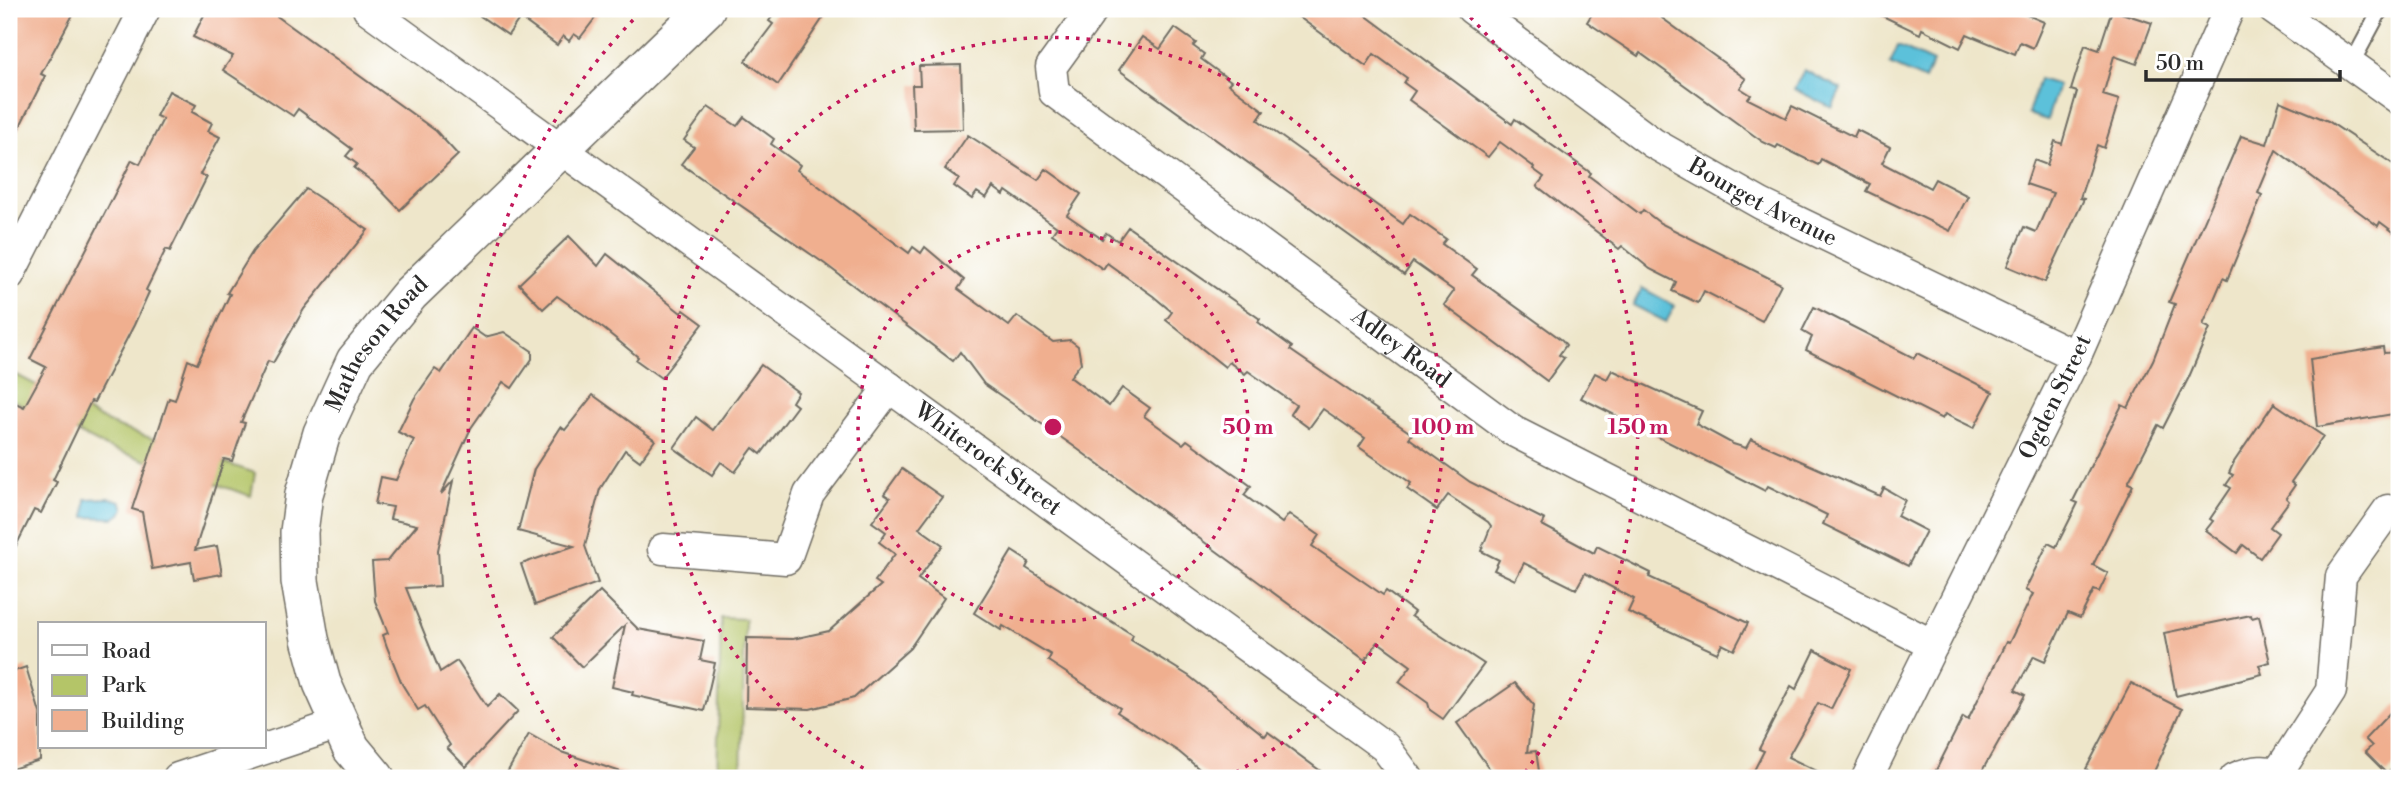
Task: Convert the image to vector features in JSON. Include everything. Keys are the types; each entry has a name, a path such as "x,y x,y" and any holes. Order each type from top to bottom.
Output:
{"street":[{"path":"9,275 145,9"},
{"name":"Whiterock Street","path":"368,9 1385,747 1408,778"},
{"name":"Matheson Road","path":"376,778 351,748 322,683 310,639 300,581 299,532 304,494 322,433 355,361 410,294 706,9"},
{"name":"Adley Road","path":"1093,9 1051,68 1055,92 1513,431 1933,645"},
{"name":"Bourget Avenue","path":"1472,9 1653,143 1761,204 2076,356"},
{"name":"Ogden Street","path":"1867,778 2076,356 2229,9"},
{"path":"2273,9 2399,99"},
{"path":"663,549 786,559 809,494 889,387"},
{"path":"2235,778 2250,771 2282,776 2331,691 2341,576 2388,510"},
{"path":"178,778 339,724"}],"lane":[{"path":"2352,63 2381,9"}],"green space":[{"path":"9,371 115,426 255,473 251,496 106,447 9,398"},
{"path":"721,618 745,619 741,778 717,778"}],"water":[{"path":"1898,46 1933,62 1925,80 1890,64"},
{"path":"1804,70 1841,89 1832,108 1794,89"},
{"path":"2039,79 2058,85 2047,120 2028,114"},
{"path":"1642,288 1675,306 1666,322 1633,305"},
{"path":"109,498 121,501 124,508 121,514 114,518 85,517 86,499"}],"building":[{"path":"9,9 76,9 41,74 45,76 9,148"},
{"path":"207,9 267,9 436,131 458,155 400,210 373,182 354,168 357,164 346,156 352,149 298,109 293,116 223,70 233,56 193,37"},
{"path":"470,9 602,9 580,38 574,34 569,41 563,36 557,45 520,18 508,35"},
{"path":"778,9 829,9 778,85 745,61 773,24 769,21"},
{"path":"1288,9 1357,9 1512,124 1515,119 1591,173 1589,176 1640,214 1643,210 1660,223 1781,284 1762,321 1704,291 1698,303 1672,291 1676,282 1650,269 1622,246 1619,249 1537,186 1544,177 1500,142 1488,157 1409,100 1415,91 1404,83 1407,78 1374,54 1366,66"},
{"path":"1595,9 1669,9 1662,18 1746,79 1740,88 1751,95 1748,99 1786,118 1792,106 1854,137 1857,130 1890,147 1882,163 1930,188 1935,179 1968,196 1950,231 1866,191 1870,184 1821,159 1818,165 1778,145 1776,148 1763,142 1640,53 1638,56 1587,22"},
{"path":"1868,9 2013,9 2044,22 2033,48 2020,42 2015,54 1967,34 1960,48 1922,29 1920,34"},
{"path":"2112,10 2152,23 2137,64 2114,56 2103,95 2119,100 2104,148 2097,145 2080,198 2084,199 2045,282 2007,266 2024,227 2036,232 2053,193 2026,184 2034,160 2047,165 2055,141 2062,144 2077,92 2071,90 2085,45 2099,50"},
{"path":"1175,28 1196,43 1193,46 1204,54 1201,59 1231,81 1228,84 1264,111 1258,120 1403,224 1410,214 1446,239 1442,244 1477,269 1472,275 1562,340 1566,345 1559,355 1564,358 1547,381 1444,305 1454,291 1413,262 1404,275 1119,70 1142,37 1160,49"},
{"path":"961,65 963,129 914,130 912,85 920,85 919,66"},
{"path":"169,91 196,105 192,112 212,123 208,131 220,137 200,174 207,177 170,251 166,249 146,290 149,292 134,325 94,402 91,401 53,480 57,482 41,513 34,510 9,560 9,400 24,407 46,367 30,359 132,160 140,164 163,119 156,116"},
{"path":"2280,101 2328,121 2399,168 2399,236 2380,222 2378,226 2276,150 2258,193 2262,195 2227,280 2223,278 2203,325 2210,328 2189,377 2163,428 2158,425 2128,483 2133,485 2093,565 2108,573 2099,592 2094,590 2080,618 2068,613 2045,661 2034,656 2015,690 2025,695 1978,778 1932,778 1963,717 1968,720 2006,642 2009,643 2033,594 2025,590 2048,543 2056,547 2078,503 2073,501 2122,405 2128,408 2153,360 2175,304 2169,302 2241,136 2267,144"},
{"path":"708,107 737,126 744,117 774,139 771,144 800,165 797,170 909,253 913,247 921,253 925,247 964,280 958,289 1009,326 1017,316 1053,342 1070,340 1078,346 1081,363 1070,377 1109,406 1122,388 1150,408 1144,416 1183,444 1187,440 1251,486 1244,495 1282,523 1289,514 1319,535 1312,546 1383,595 1386,591 1414,612 1411,616 1484,664 1443,719 1430,710 1428,703 1399,682 1411,666 1378,642 1365,660 1072,445 984,384 960,352 953,361 825,264 681,164 694,147 684,140"},
{"path":"968,135 1038,180 1046,169 1081,194 1067,215 1102,239 1106,233 1118,241 1128,227 1260,319 1258,322 1292,347 1290,350 1412,434 1409,438 1470,482 1545,520 1542,525 1594,553 1597,546 1651,573 1649,577 1748,623 1734,650 1722,644 1717,653 1628,612 1634,599 1585,573 1576,589 1524,563 1515,580 1494,570 1499,560 1481,551 1491,526 1488,522 1448,495 1437,510 1407,489 1411,483 1359,447 1365,438 1323,409 1309,428 1290,414 1296,405 1248,371 1245,374 1229,362 1225,367 1166,320 1172,312 1153,296 1107,263 1103,269 1052,234 1057,227 1006,191 1004,195 993,187 986,198 977,192 972,199 954,186 959,179 945,169"},
{"path":"306,189 368,230 304,309 273,363 268,361 241,422 245,423 232,461 224,459 195,550 217,546 222,574 194,579 191,562 152,569 142,512 132,509 169,398 175,400 188,360 197,364 230,294 227,293 253,251"},
{"path":"569,236 598,266 607,254 681,313 684,310 703,324 661,378 636,360 638,357 604,329 557,296 543,309 519,284"},
{"path":"1814,307 1914,358 1917,353 1993,392 1974,428 1945,414 1942,419 1806,350 1812,337 1802,331"},
{"path":"472,328 485,337 504,332 532,351 532,359 512,388 503,382 471,428 441,494 453,481 438,550 440,586 406,588 440,672 457,661 487,707 500,694 518,711 466,767 447,748 450,745 425,706 418,710 402,684 383,635 388,633 375,601 372,562 387,561 417,525 390,519 393,507 375,504 381,477 396,480 414,440 398,432 414,399 435,369 441,373"},
{"path":"2383,347 2384,353 2399,352 2399,413 2317,427 2310,359"},
{"path":"761,365 798,392 792,402 797,406 761,454 753,448 735,472 721,462 712,475 674,448 696,417 713,430"},
{"path":"1612,370 1702,411 1696,424 1733,444 1746,448 1751,439 1880,496 1884,488 1905,500 1897,516 1926,531 1908,566 1823,524 1827,515 1768,486 1765,491 1581,398 1595,373 1607,379"},
{"path":"593,395 655,440 640,461 625,450 600,489 585,546 598,583 535,605 521,564 574,546 518,531 534,469 561,427 565,430"},
{"path":"2274,403 2323,436 2291,482 2295,485 2286,498 2289,501 2270,527 2278,533 2260,558 2243,545 2237,553 2206,530 2213,521 2210,519 2231,488 2226,485 2233,475 2229,473 2234,462"},
{"path":"902,469 942,497 919,528 943,545 918,579 944,598 910,648 854,698 810,709 746,707 747,638 793,639 829,631 881,585 875,581 895,554 879,542 886,532 872,522 890,498 884,494"},
{"path":"1012,551 1029,562 1026,568 1133,635 1131,640 1189,676 1265,736 1268,732 1330,778 1210,778 1179,752 1117,712 1120,708 1048,661 1051,655 1003,626 1001,630 974,613"},
{"path":"600,591 638,629 704,641 700,660 715,663 704,711 632,695 633,692 612,687 625,625 582,667 553,637"},
{"path":"2251,615 2252,618 2259,616 2270,662 2259,665 2262,674 2176,696 2164,633"},
{"path":"1815,650 1851,669 1831,709 1818,703 1788,757 1831,778 1750,778 1764,751 1759,749 1791,686 1796,689"},
{"path":"26,667 38,706 40,760 9,770 9,673"},
{"path":"1515,683 1534,705 1527,752 1536,751 1540,778 1496,778 1457,723"},
{"path":"2131,683 2182,709 2151,778 2087,778 2090,772 2086,769"},
{"path":"2399,703 2399,762 2387,774 2365,752 2372,746 2365,739"},
{"path":"529,734 561,752 627,774 627,778 504,778"}]}
